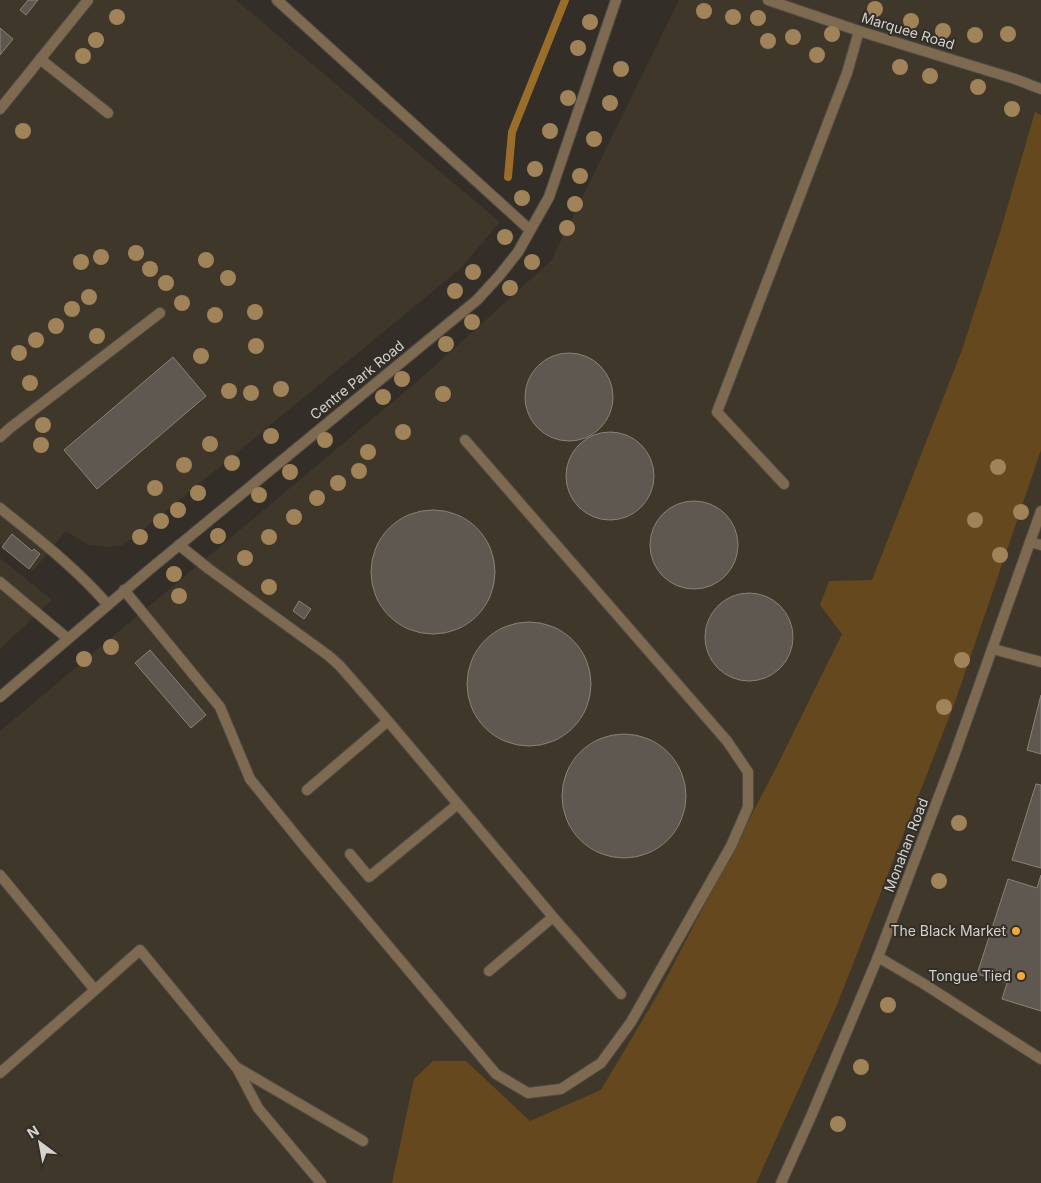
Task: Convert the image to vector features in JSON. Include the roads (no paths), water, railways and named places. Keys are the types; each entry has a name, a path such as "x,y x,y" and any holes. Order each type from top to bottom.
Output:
{"street":[{"path":"0,109 88,0"},
{"path":"277,0 530,230"},
{"name":"Centre Park Road","path":"0,697 124,590 477,300 499,276 518,252 550,197 616,0"},
{"name":"Marquee Road","path":"768,0 860,31 1015,78 1041,89"},
{"path":"784,484 717,412 847,73 860,31"},
{"path":"40,59 108,113"},
{"path":"0,437 160,313"},
{"path":"124,590 220,707 250,779 304,847 496,1074 528,1093 562,1089 601,1063 631,1022 731,846 748,808 748,772 727,741 465,440"},
{"path":"0,508 50,549 108,605"},
{"name":"Monahan Road","path":"781,1183 824,1088 878,957 993,649 1041,511"},
{"path":"1030,542 1041,545"},
{"path":"179,545 340,666 553,917 621,994"},
{"path":"0,582 67,638"},
{"path":"993,649 1041,662"},
{"path":"307,790 388,721"},
{"path":"350,854 370,877 458,804"},
{"path":"0,875 95,990"},
{"path":"489,971 553,917"},
{"path":"0,1073 140,950 236,1068 258,1108 321,1183"},
{"path":"878,957 1041,1058"},
{"path":"236,1068 363,1141"}],"waterway":[{"path":"508,177 512,132 565,0"}],"place":[{"name":"The Black Market","path":"1016,931"},
{"name":"Tongue Tied","path":"1021,976"}]}
